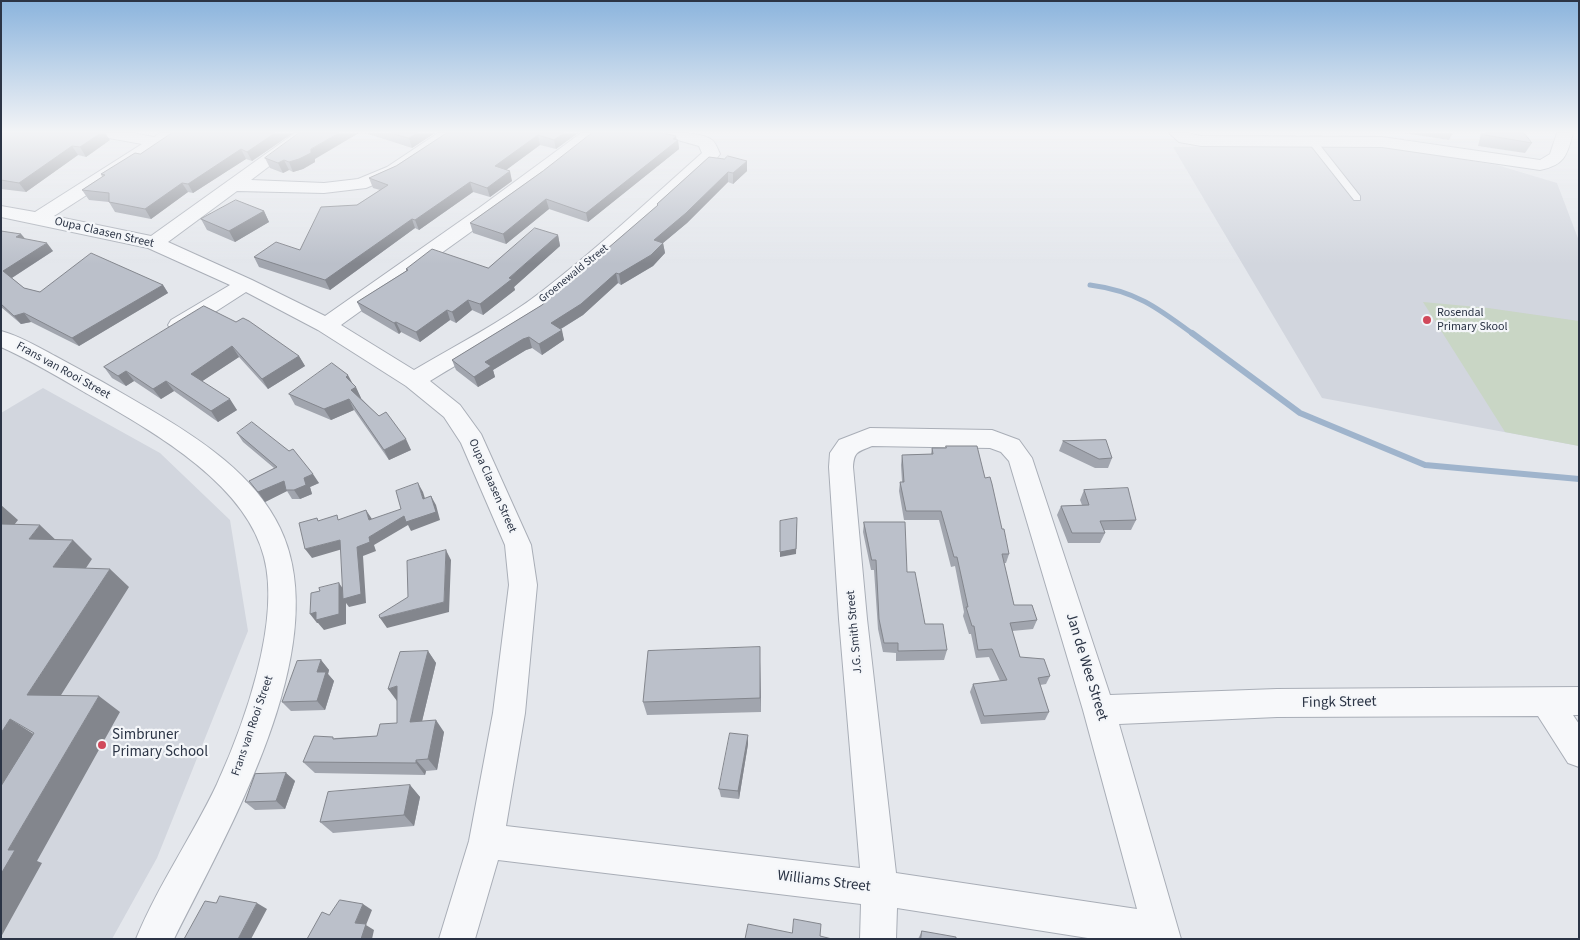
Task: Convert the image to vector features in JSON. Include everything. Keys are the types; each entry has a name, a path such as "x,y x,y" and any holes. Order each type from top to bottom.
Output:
{"street":[{"path":"39,218 102,177"},
{"path":"154,243 243,177"},
{"path":"232,185 356,186 379,177"},
{"path":"326,325 486,212 532,177"},
{"name":"Groenewald Street","path":"414,380 523,315 548,297 686,177"},
{"name":"Oupa Claasen Street","path":"1,211 154,243 245,284 326,325 414,380 452,411 472,440 518,545 523,585 509,713 486,840 457,939"},
{"path":"161,336 245,284"},
{"name":"Frans van Rooi Street","path":"1,338 94,377 208,461 234,484 253,507 269,532 280,565 282,603 274,657 256,724 229,795 154,939"},
{"name":"J.G. Smith Street","path":"878,939 880,888 853,619 841,467 842,453 854,442 870,437 965,437"},
{"name":"Jan de Wee Street","path":"965,437 1000,441 1010,446 1020,458 1099,710 1162,935"},
{"name":"Fingk Street","path":"1099,710 1277,703 1579,700"},
{"path":"1546,701 1579,752"},
{"name":"Williams Street","path":"486,840 880,888 1162,935"}],"lane":[{"path":"1340,177 1357,198"}],"shaded area":[{"name":"Rosendal Primary Skool","path":"1191,177 1537,177 1557,183 1579,241 1579,446 1322,398"},
{"name":"Simbruner Primary School","path":"43,388 160,453 230,520 248,631 157,858 112,939 1,939 1,413"}],"green space":[{"path":"1423,302 1488,308 1579,321 1579,446 1505,432"}],"building":[{"path":"1,177 28,177 19,183 1,180"},
{"path":"102,177 199,177 188,184 182,183 145,209 109,202 109,193 82,190"},
{"path":"502,177 487,188 470,182 415,220 412,219 325,280 254,257 276,242 300,250 321,207 357,205 388,185 369,178"},
{"path":"535,177 632,177 586,213 546,199 503,234 470,223"},
{"path":"687,177 723,177 686,213 654,240 663,243 651,255 619,274 616,273 581,304 551,323 562,330 539,344 529,337 523,339 485,362 491,366 474,377 452,360 542,305"},
{"path":"236,200 264,211 229,231 201,219"},
{"path":"535,228 558,235 509,278 512,279 480,304 468,300 452,312 447,310 416,332 396,322 394,323 357,302 408,270 406,269 432,249 488,268"},
{"path":"1,231 21,234 16,237 47,243 3,271 24,288 40,292 91,253 163,285 72,338 24,313 14,316 1,304"},
{"path":"204,306 236,322 243,318 249,321 299,356 262,379 232,346 191,374 230,399 211,411 166,381 153,389 126,371 118,376 104,367"},
{"path":"332,363 348,375 346,377 356,387 351,390 379,416 386,412 406,439 384,450 349,399 324,409 289,394"},
{"path":"252,422 289,451 293,449 313,474 304,478 306,485 294,490 286,490 284,481 258,492 249,481 277,467 237,433"},
{"path":"1106,440 1112,458 1099,459 1063,441"},
{"path":"946,446 977,446 985,478 990,477 1009,554 1002,554 1014,605 1032,605 1037,620 1010,623 1020,657 1044,659 1050,676 1038,678 1049,712 984,716 973,684 1007,680 992,649 978,650 974,626 972,626 966,607 968,607 957,557 954,557 941,511 906,511 900,482 904,482 902,455 933,454 932,448 946,448"},
{"path":"418,483 423,499 431,496 436,512 406,522 404,516 369,537 370,542 357,547 361,594 343,599 340,540 305,549 299,523 317,518 318,521 337,515 338,520 366,510 369,520 401,509 396,491"},
{"path":"1128,488 1136,520 1100,521 1105,533 1072,533 1061,506 1089,505 1084,490"},
{"path":"797,518 796,549 780,552 780,521"},
{"path":"864,522 905,522 907,572 915,572 925,624 943,624 947,650 898,651 898,643 884,643 879,619 876,560 872,560"},
{"path":"1,524 40,525 29,539 73,540 53,567 110,569 27,695 99,696 8,850 15,850 1,874 1,786 34,733 10,719 1,733"},
{"path":"446,550 444,602 380,618 379,615 408,597 407,561"},
{"path":"339,583 339,614 316,620 316,612 310,614 311,593 320,591 319,588"},
{"path":"760,647 760,698 643,702 648,651"},
{"path":"428,651 410,722 436,720 428,759 416,760 416,763 303,762 314,736 333,737 333,739 377,736 380,724 397,723 397,686 388,689 400,652"},
{"path":"321,660 317,672 326,672 317,701 282,702 297,661"},
{"path":"730,733 748,735 738,791 719,789"},
{"path":"286,773 276,801 245,802 255,774"},
{"path":"410,785 404,815 320,822 328,792"},
{"path":"220,896 257,903 238,939 184,939 205,901 216,903"},
{"path":"340,900 363,904 355,923 366,924 361,939 307,939 322,912 329,915"},
{"path":"794,919 821,924 820,936 832,939 745,939 748,924 792,933"},
{"path":"922,931 956,937 956,939 921,939"}],"waterway":[{"path":"1090,285 1134,296 1169,316 1193,334"},
{"path":"1192,333 1300,413 1425,465 1579,479"}],"place":[{"name":"Rosendal Primary Skool","path":"1427,320"},
{"name":"Simbruner Primary School","path":"102,745"}]}
